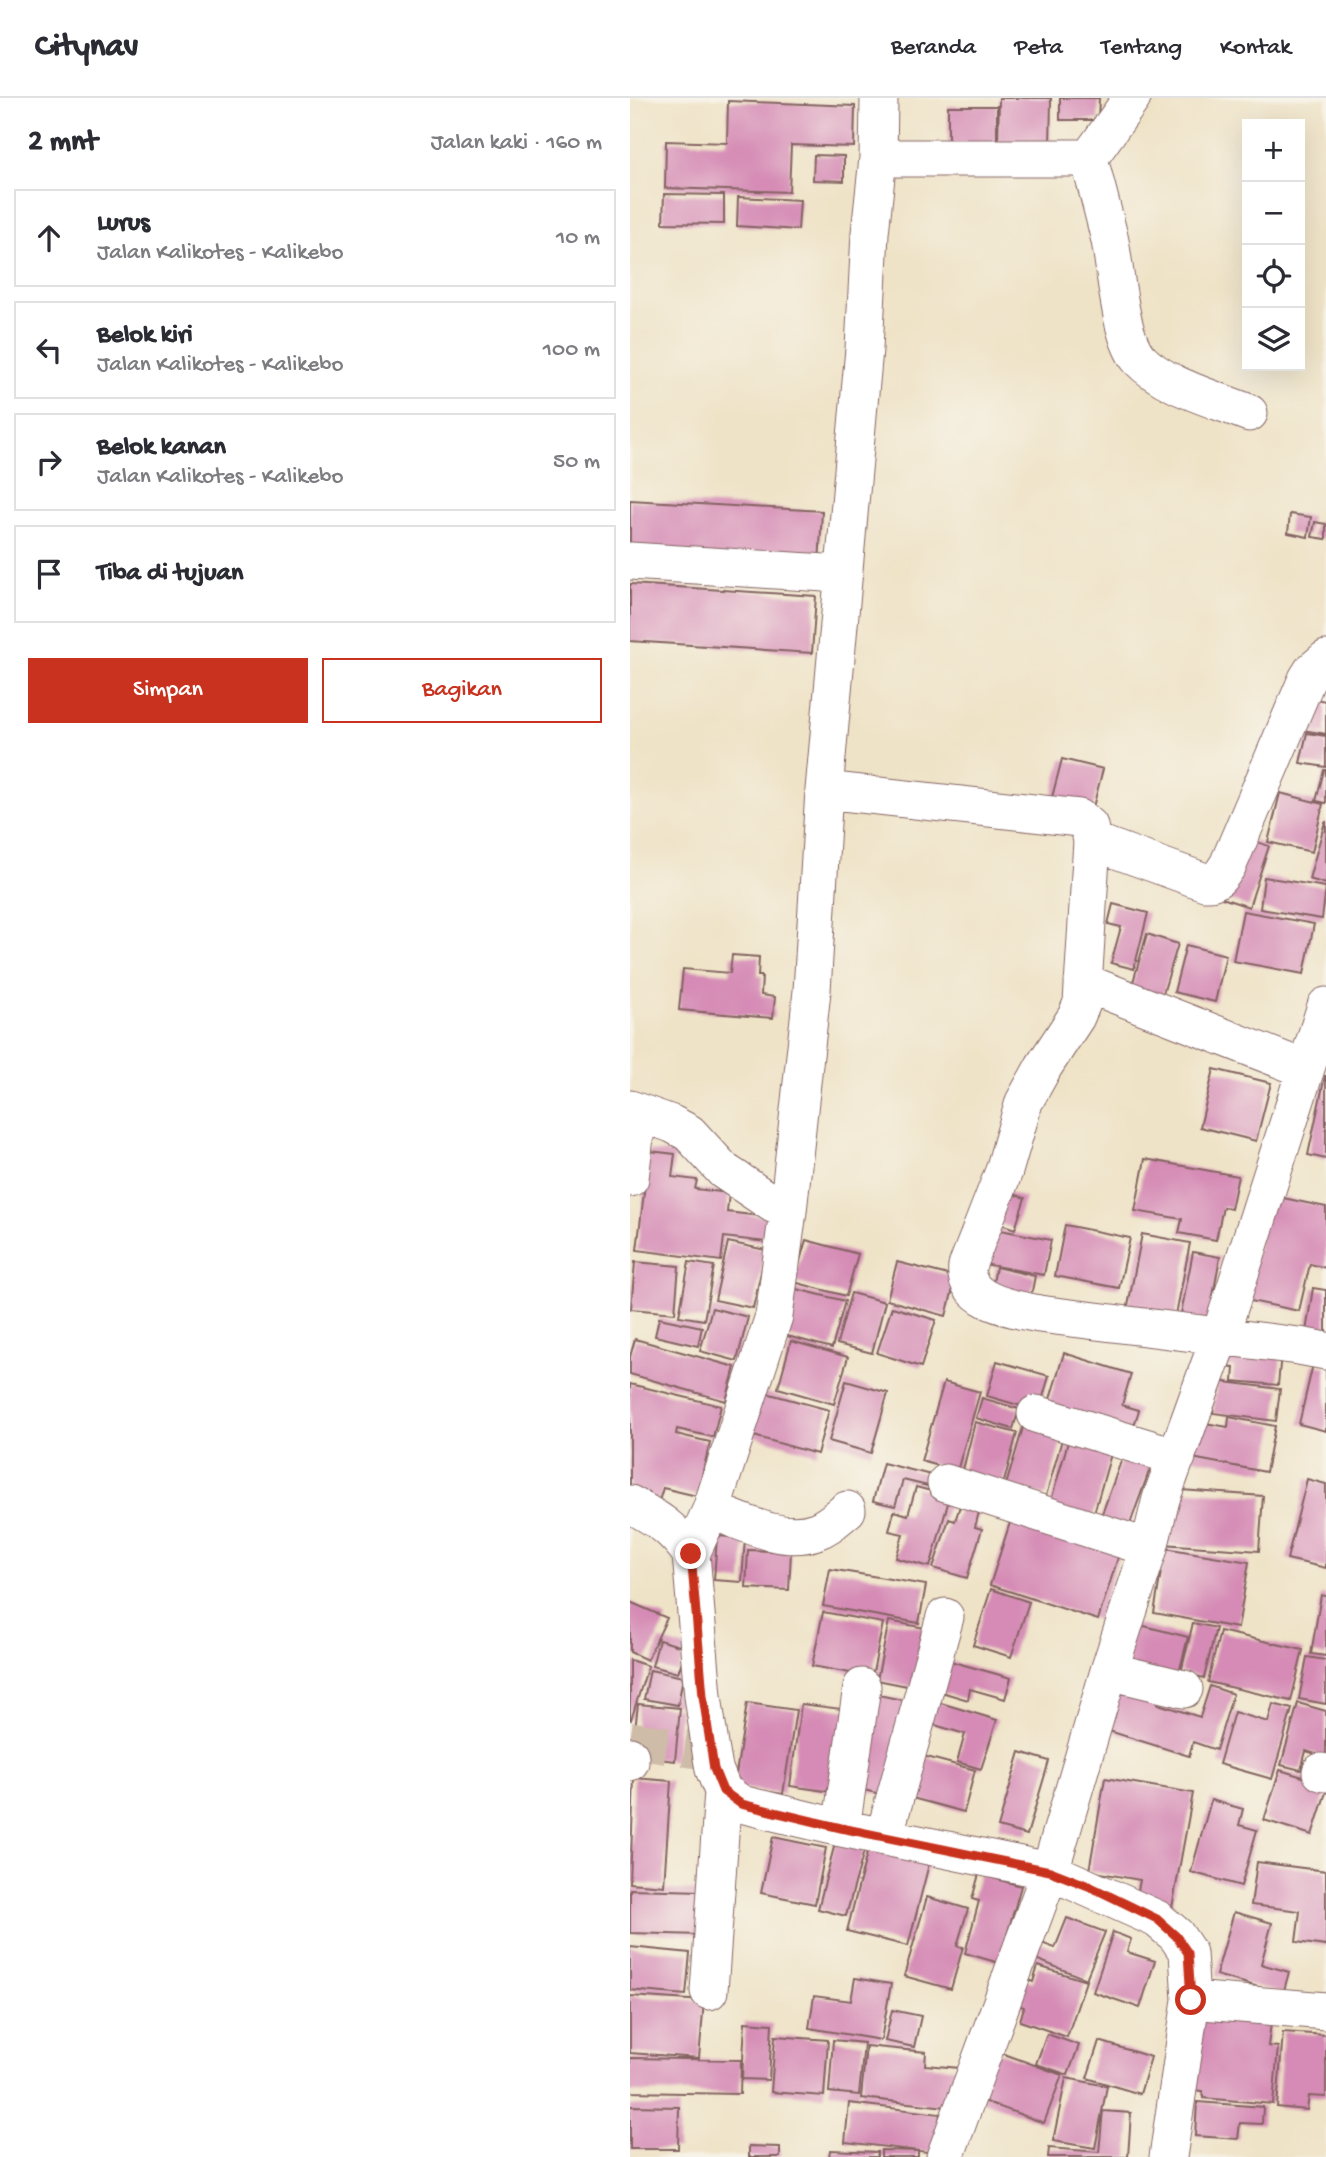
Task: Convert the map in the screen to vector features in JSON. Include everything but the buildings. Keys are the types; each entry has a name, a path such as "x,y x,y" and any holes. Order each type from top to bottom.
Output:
{"street":[{"path":"709,1992 723,1791 714,1769 703,1696 691,1554 711,1510 774,1316 788,1211 812,991 824,790 878,158 879,98"},
{"path":"1132,98 1089,158 1109,239 1126,334 1138,358 1157,374 1249,413"},
{"path":"878,158 1089,158"},
{"path":"630,561 842,574"},
{"path":"1092,841 1205,882 1220,877 1228,865 1307,679 1326,659"},
{"path":"824,790 1079,818 1089,826 1092,841 1082,1003 1024,1102 1004,1171 967,1266 967,1279 981,1296 1002,1306 1039,1314 1326,1351"},
{"path":"1083,982 1306,1069"},
{"path":"945,2157 1050,1871 1109,1671 1149,1548 1161,1499 1220,1336 1326,1006"},
{"path":"630,1178 634,1111 689,1133 724,1171 788,1211"},
{"path":"1036,1414 1177,1457"},
{"path":"946,1483 1149,1548"},
{"path":"630,1504 663,1522 677,1534 691,1554"},
{"path":"711,1510 767,1530 793,1535 817,1531 847,1510"},
{"path":"884,1837 945,1617"},
{"path":"1109,1671 1184,1689"},
{"path":"841,1828 862,1688"},
{"path":"630,1756 630,1762"},
{"path":"723,1791 741,1804 841,1828 1050,1871 1157,1919 1176,1936 1188,1953 1191,2000 1168,2157"},
{"path":"1191,2000 1326,2011"}],"tunnel":[{"path":"630,1740 711,1752"}],"route":[{"path":"691,1554 703,1696 714,1769 723,1791 741,1804 841,1828 1050,1871 1091,1887 1157,1919 1176,1936 1188,1953 1191,2000"}]}
